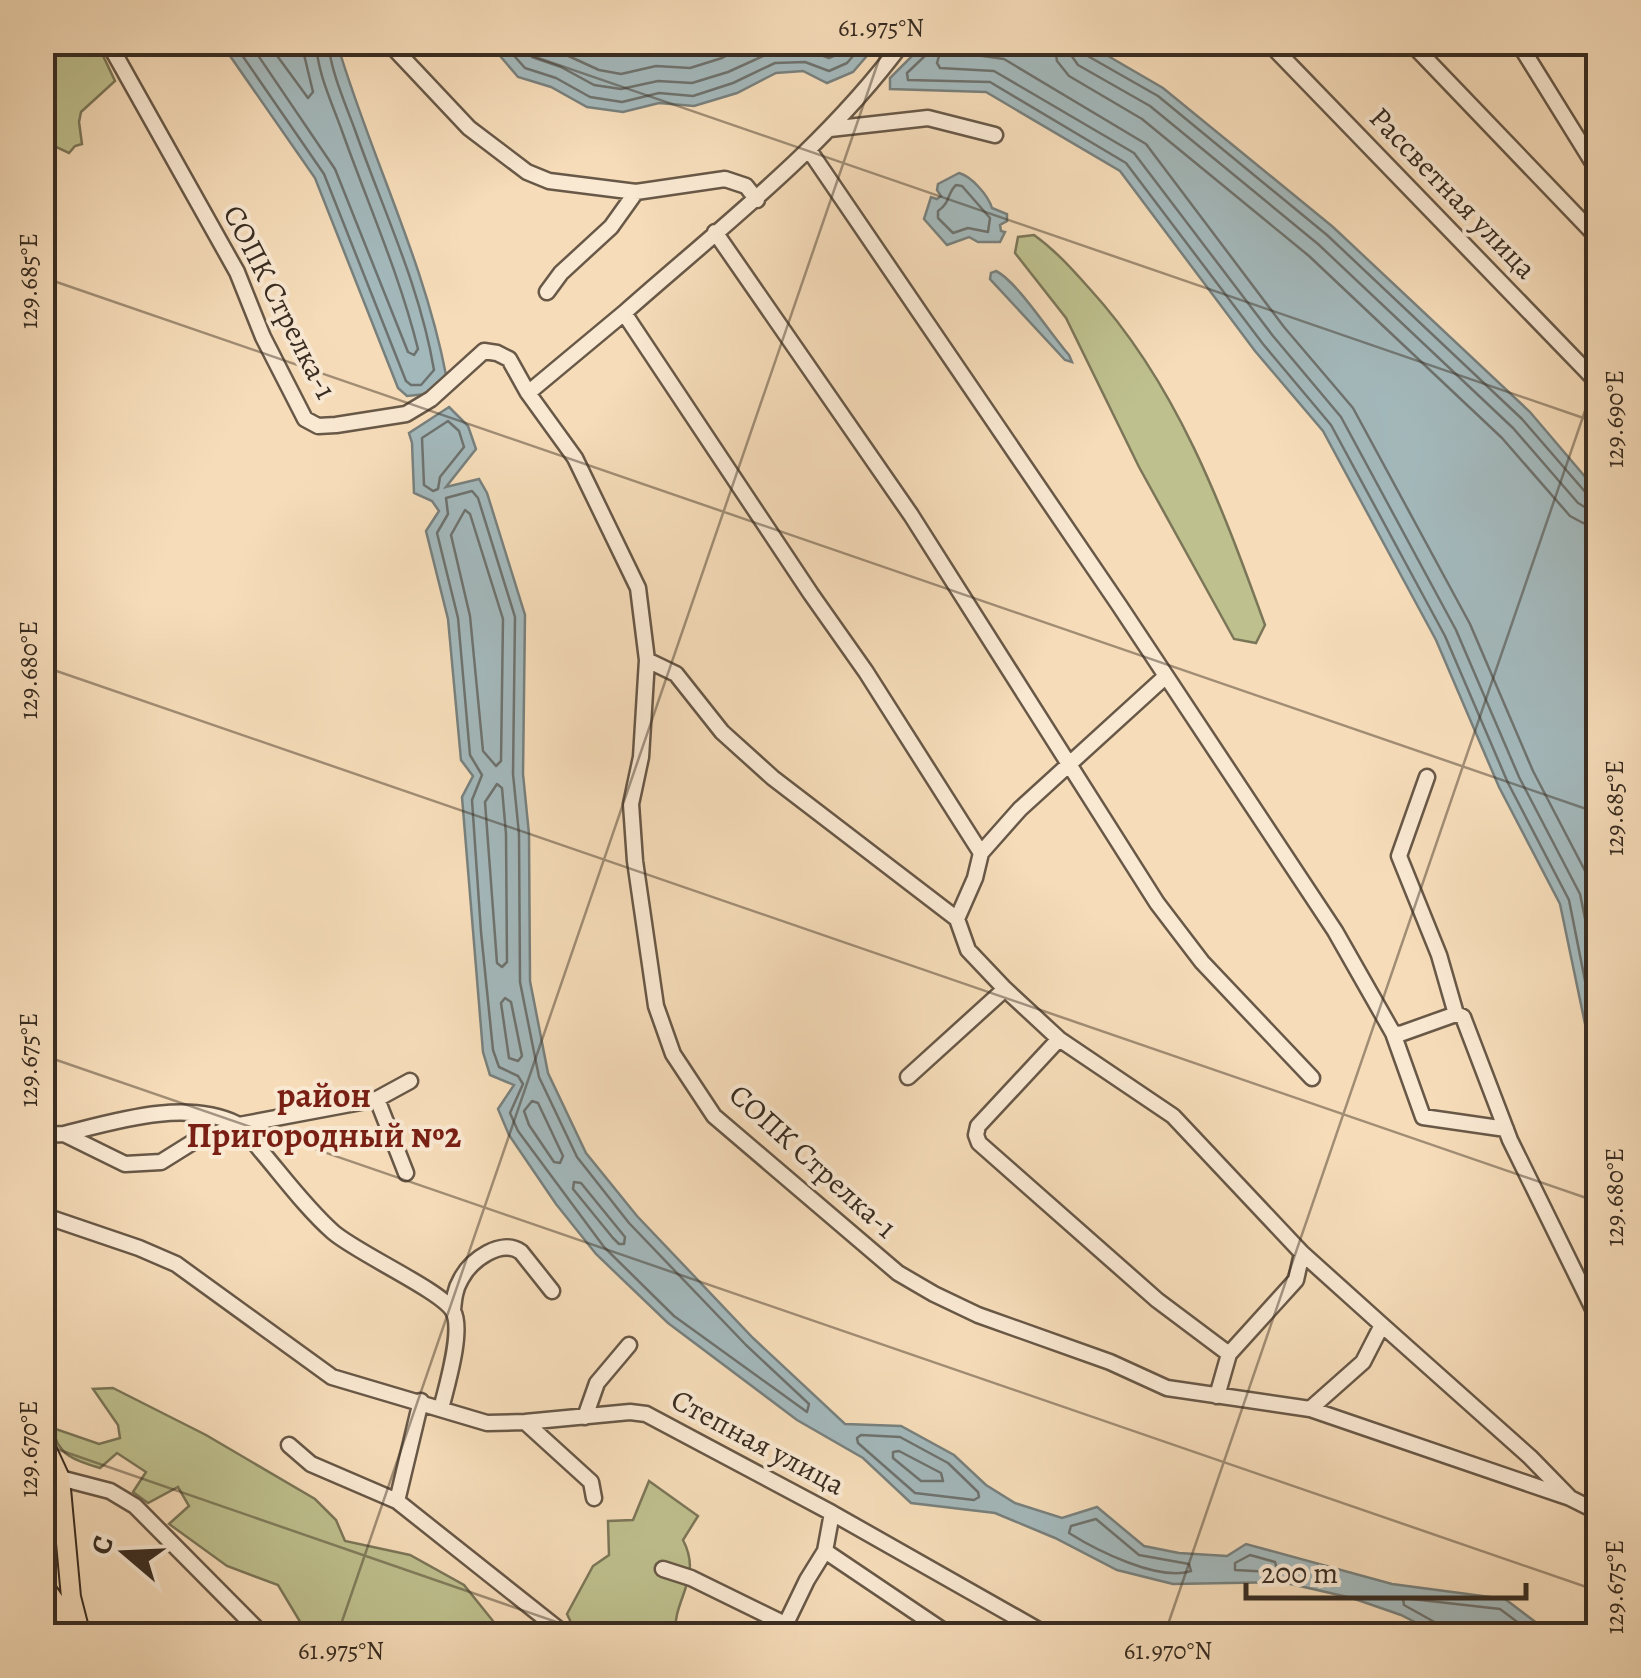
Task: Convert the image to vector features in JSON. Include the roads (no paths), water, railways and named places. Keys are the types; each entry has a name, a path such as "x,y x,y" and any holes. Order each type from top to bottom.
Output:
{"main road":[{"path":"42,1439 60,1484 71,1597 79,1636"},
{"path":"42,1526 53,1515 60,1484"},
{"path":"42,1584 79,1636"}],"street":[{"name":"СОПК Стрелка-1","path":"108,42 237,272 263,337 305,419 318,426 406,414 440,391 484,351 497,352 509,359 574,458 638,588 648,660 641,758 631,804 635,861 656,1006 673,1054 714,1116 898,1272 978,1316 1110,1362 1167,1388 1310,1409 1570,1498"},
{"path":"388,42 468,128 527,172 549,182 636,192 725,178 746,186 757,200"},
{"path":"528,393 757,200 830,129 903,42"},
{"name":"Рассветная улица","path":"1268,42 1598,383"},
{"path":"1410,42 1598,238"},
{"path":"1518,42 1598,171"},
{"path":"830,129 928,118 995,135"},
{"path":"809,150 1335,932 1393,1033 1422,1117 1506,1129"},
{"path":"546,292 560,273 611,227 636,192"},
{"path":"716,232 912,516 1158,903 1189,946 1312,1078"},
{"path":"624,313 866,672 981,853"},
{"path":"648,660 676,674 722,732 774,778 957,919 968,950 1059,1040 1172,1116 1302,1254 1530,1457 1570,1498 1598,1512"},
{"path":"957,919 981,853 1020,809 1166,676"},
{"path":"1427,777 1398,856 1439,955 1456,1014"},
{"path":"908,1077 1005,989"},
{"path":"1393,1033 1456,1014 1463,1017 1506,1129 1598,1319"},
{"path":"1059,1040 978,1126 979,1143 1156,1300 1228,1354"},
{"path":"64,1134 126,1164 161,1162 192,1142 239,1125 377,1099 410,1081"},
{"path":"377,1099 406,1173"},
{"path":"42,1135 191,1113 239,1125 332,1232 440,1298 453,1310"},
{"name":"Степная улица","path":"42,1215 176,1264 332,1377 488,1423 646,1414 832,1512 1049,1636"},
{"path":"441,1408 453,1352 455,1292 466,1270 508,1245 521,1252 552,1291"},
{"path":"1217,1396 1228,1354 1296,1280 1302,1254"},
{"path":"1310,1409 1363,1362 1382,1326"},
{"path":"585,1417 597,1383 628,1345"},
{"path":"397,1500 421,1401"},
{"path":"525,1422 591,1482 594,1498"},
{"path":"289,1445 311,1464 397,1500 567,1636"},
{"path":"60,1484 110,1491 135,1506 264,1636"},
{"path":"662,1569 691,1578 782,1630 825,1551 832,1512"},
{"path":"825,1551 951,1636"}],"water":[{"path":"1084,42 1163,88 1333,227 1530,412 1598,492 1598,1086 1560,904 1499,787 1436,640 1323,431 1255,351 1120,171 986,92 890,89 890,78 925,43"},
{"path":"221,43 337,43 411,249 436,332 446,375 427,394 407,396 398,388 315,178"},
{"path":"489,43 878,43 853,72 827,83 803,71 776,73 737,93 694,106 659,103 623,112 587,107 551,87 518,77"},
{"path":"959,173 978,187 992,208 1007,214 1007,221 1000,225 1005,232 1000,242 978,242 969,237 947,245 924,219 931,197 941,196 938,184"},
{"path":"996,271 1024,297 1072,362 1065,360 990,279"},
{"path":"449,407 468,426 476,449 446,487 479,479 487,493 525,615 523,774 529,834 530,981 548,1073 586,1153 637,1216 753,1338 845,1424 901,1426 954,1455 986,1485 1015,1503 1062,1518 1097,1507 1144,1546 1179,1553 1227,1556 1246,1544 1392,1584 1505,1599 1542,1627 1556,1626 1560,1635 1440,1635 1401,1615 1352,1598 1282,1582 1173,1584 1117,1570 995,1513 911,1503 863,1458 797,1420 668,1323 596,1254 509,1135 498,1109 514,1085 490,1075 483,1052 462,797 473,776 461,760 448,619 426,531 439,511 432,501 414,493 409,433"}],"district":[{"name":"район Пригородный №2","path":"324,1115"}]}
